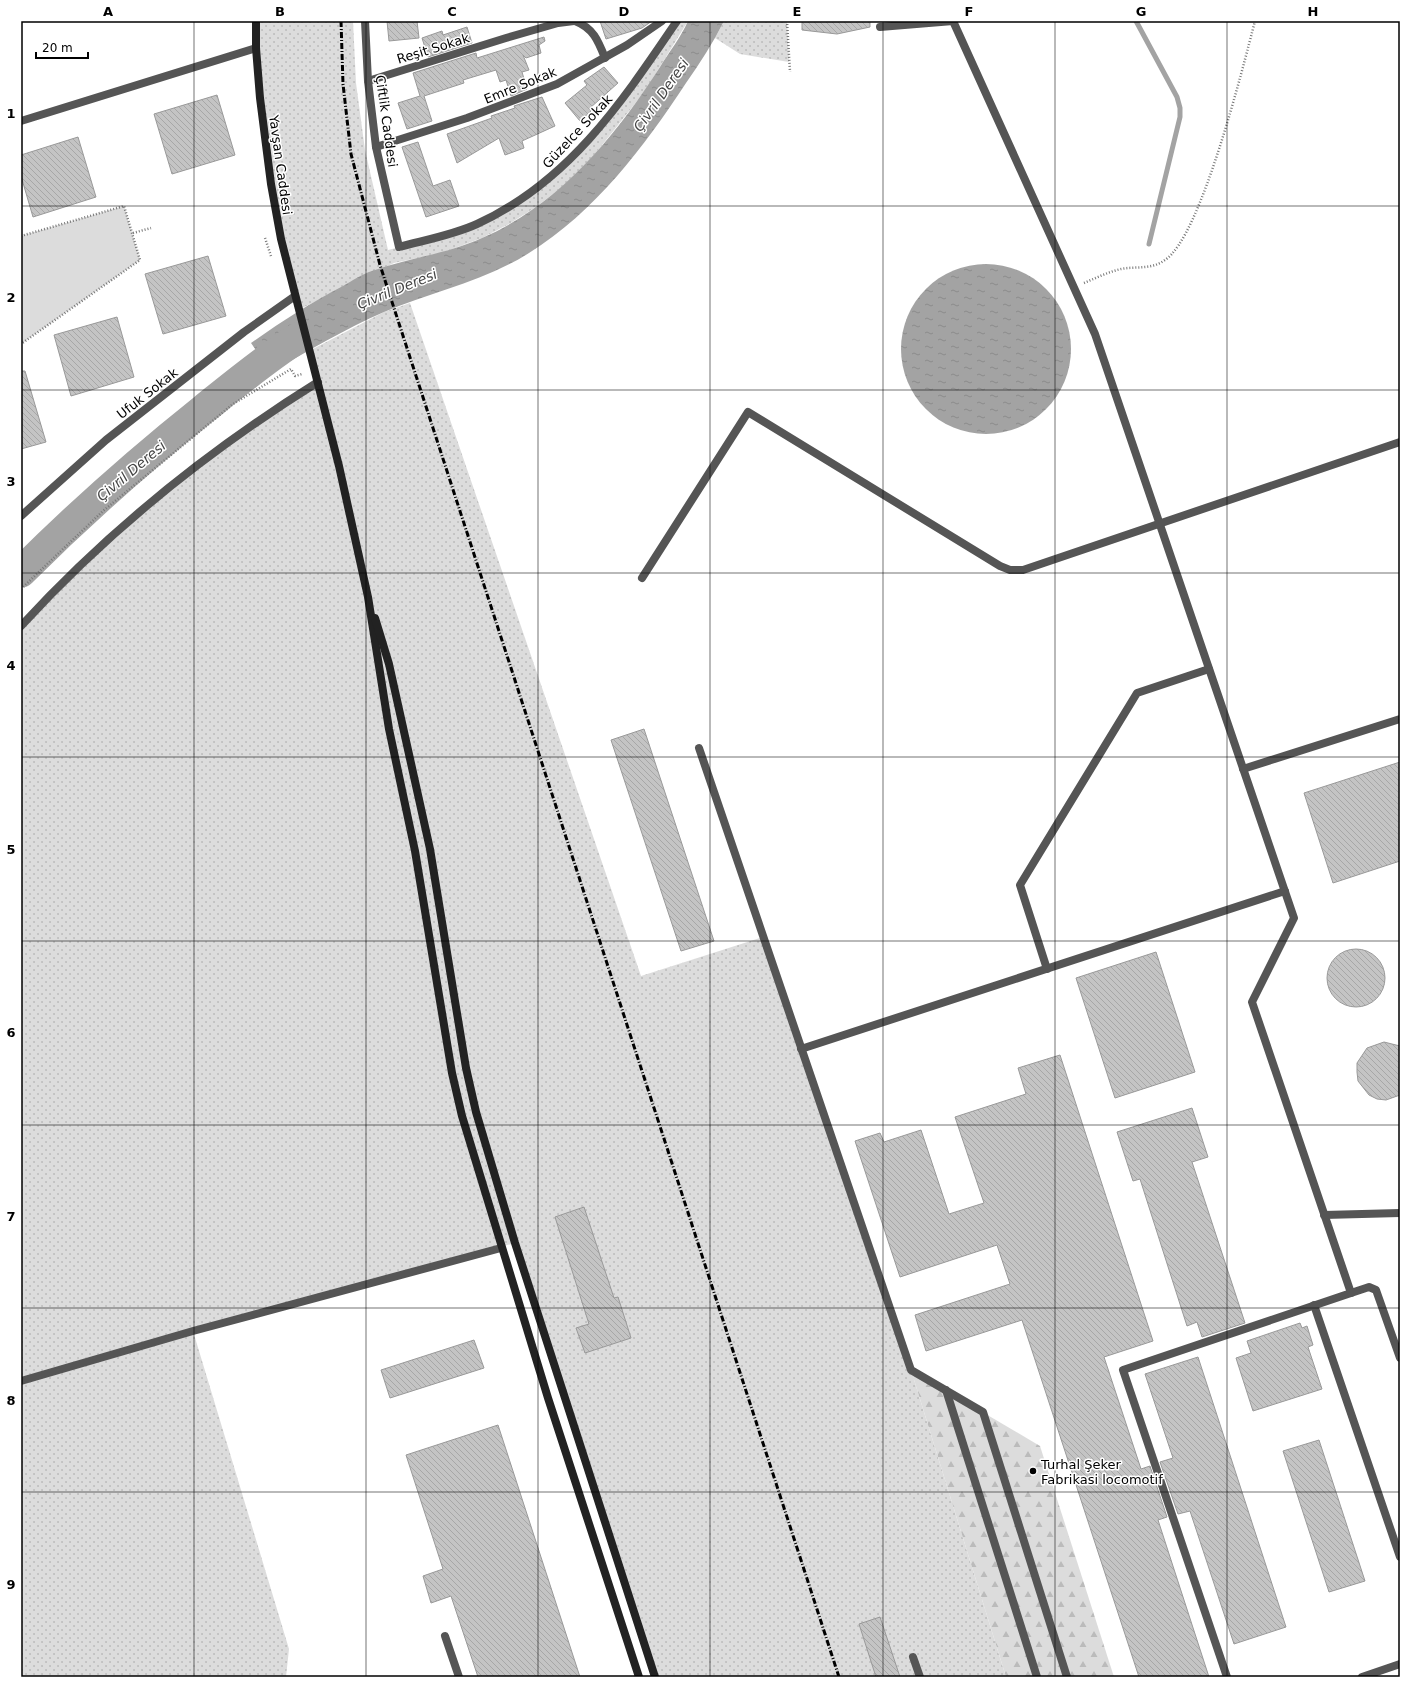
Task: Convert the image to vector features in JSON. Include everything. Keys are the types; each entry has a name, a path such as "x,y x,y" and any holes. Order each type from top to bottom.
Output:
{"street":[{"name":"Yavşan Caddesi","path":"256,21 256,48 271,184 281,239 298,310 318,382 368,597"},
{"name":"Çiftlik Caddesi","path":"365,21 368,81 376,147 399,247"},
{"name":"Reşit Sokak","path":"368,81 506,38 575,21 585,25 592,31 605,58"},
{"name":"Emre Sokak","path":"376,147 419,134 557,84 605,58 662,21"},
{"name":"Güzelce Sokak","path":"399,247 440,237 477,224 511,206 567,164 622,102 677,21"},
{"path":"880,27 953,22 1095,334 1294,918 1252,1002 1351,1293"},
{"path":"21,121 256,48"},
{"name":"Ufuk Sokak","path":"21,516 106,440 244,332 295,296"},
{"path":"21,626 94,552 156,498 267,414 318,382"},
{"path":"642,578 748,412 1000,566 1010,570 1023,570 1400,442"},
{"path":"368,597 378,666 415,851 452,1073 466,1131 501,1248 639,1677"},
{"path":"368,597 389,664 426,833 466,1068 476,1112 517,1251 655,1677"},
{"path":"1047,969 1020,885 1137,693 1209,669"},
{"path":"1243,769 1400,719"},
{"path":"698,748 911,1370 982,1412 1067,1677"},
{"path":"801,1049 1285,891"},
{"path":"1324,1215 1400,1213"},
{"path":"21,1381 193,1331 501,1248"},
{"path":"1227,1677 1123,1370 1369,1287 1376,1290 1400,1358"},
{"path":"1314,1305 1400,1557"},
{"path":"946,1390 1037,1677"},
{"path":"446,1636 459,1677"},
{"path":"913,1657 920,1677"},
{"path":"1362,1677 1400,1664"}],"path":[{"path":"787,21 790,72"},
{"path":"1074,287 1120,269 1143,268 1158,264 1166,260 1180,244 1192,223 1206,185 1236,90 1255,21"},
{"path":"21,236 124,206 140,260 21,344"},
{"path":"133,233 151,228"},
{"path":"21,589 103,511 232,404 291,369 295,376 301,376 305,369"}],"green space":[{"path":"256,21 353,21 356,83 365,150 388,250 440,237 511,206 596,132 677,21 688,21 645,91 591,159 566,184 536,207 509,224 482,238 441,253 394,263 298,310 271,184"},
{"path":"724,21 787,21 789,62 740,54 715,38"},
{"path":"124,206 140,260 21,344 21,236"},
{"path":"410,303 641,976 763,937 911,1370 1006,1677 655,1677 515,1243 193,1331 289,1649 286,1677 21,1677 21,626 156,498 318,382 309,351 384,312"},
{"path":"911,1370 1040,1446 1114,1677 1006,1677"}],"water":[{"path":"688,21 724,21 701,60 670,107 635,154 597,198 553,237 512,263 476,279 384,312 341,333 271,372 251,343 296,313 368,272 455,248 482,238 510,224 536,207 561,187 604,143 624,118 643,93"},
{"path":"978,264 994,264 1019,270 1040,283 1052,295 1065,316 1068,324 1071,349 1070,366 1065,382 1052,403 1040,415 1019,428 1011,431 994,434 978,434 953,428 932,415 920,403 907,382 904,374 901,357 901,341 907,316 920,295 932,283 953,270 961,267"}],"building":[{"path":"387,21 417,21 419,38 389,41"},
{"path":"600,21 652,21 642,28 606,39"},
{"path":"802,21 870,21 870,27 837,34 802,30"},
{"path":"467,27 472,43 428,57 422,38 442,31 443,35"},
{"path":"544,37 545,41 539,45 541,53 526,58 523,55 529,70 522,72 527,89 511,96 506,80 500,82 496,70 463,80 464,83 424,96 432,121 407,129 398,103 420,96 413,73 476,53 477,58"},
{"path":"604,67 618,83 590,108 592,110 580,121 565,103 587,85 584,81"},
{"path":"217,95 235,155 172,174 154,114"},
{"path":"542,97 555,126 522,141 524,148 505,155 499,138 457,163 447,134 492,118 491,116 515,108 514,106"},
{"path":"78,137 96,197 33,217 21,176 21,155"},
{"path":"418,142 433,186 450,180 459,206 426,217 402,147"},
{"path":"208,256 226,316 163,334 145,274"},
{"path":"117,317 134,377 71,396 54,335"},
{"path":"21,371 25,371 46,442 21,449"},
{"path":"644,729 714,941 681,951 611,740"},
{"path":"1400,762 1400,861 1333,883 1304,793"},
{"path":"1356,949 1372,954 1380,962 1385,978 1380,994 1372,1002 1356,1007 1340,1002 1332,994 1327,978 1332,962 1340,954"},
{"path":"1156,952 1195,1072 1115,1098 1076,978"},
{"path":"1384,1042 1400,1046 1400,1095 1386,1100 1377,1099 1369,1095 1358,1081 1357,1072 1357,1063 1367,1048"},
{"path":"1060,1055 1153,1341 1104,1357 1141,1469 1150,1466 1167,1517 1158,1520 1209,1677 1139,1677 1022,1320 926,1351 915,1315 1010,1284 997,1245 900,1277 855,1141 880,1133 884,1142 921,1130 949,1214 984,1203 955,1117 1026,1094 1018,1068"},
{"path":"1192,1108 1208,1157 1192,1162 1245,1323 1202,1337 1197,1322 1187,1326 1140,1179 1133,1181 1117,1132"},
{"path":"584,1207 614,1298 618,1297 631,1338 585,1353 576,1328 589,1324 555,1217"},
{"path":"1300,1323 1302,1328 1307,1326 1313,1345 1308,1347 1322,1389 1253,1411 1236,1358 1251,1353 1247,1341"},
{"path":"474,1340 484,1368 390,1398 381,1370"},
{"path":"1198,1357 1286,1627 1234,1644 1190,1511 1178,1514 1160,1462 1173,1458 1145,1374"},
{"path":"498,1425 580,1677 478,1677 451,1596 431,1603 423,1576 443,1569 406,1455"},
{"path":"1319,1440 1365,1581 1329,1592 1283,1451"},
{"path":"880,1617 900,1677 876,1677 859,1624"}],"waterway":[{"path":"1136,21 1177,97 1180,108 1180,117 1149,244"},
{"name":"Çivril Deresi","path":"21,572 110,488 180,428 250,372 298,338"}],"railway":[{"path":"341,21 343,84 351,154 380,265 839,1677"}],"place":[{"name":"Turhal Şeker Fabrikasi locomotif","path":"1033,1471"}]}
